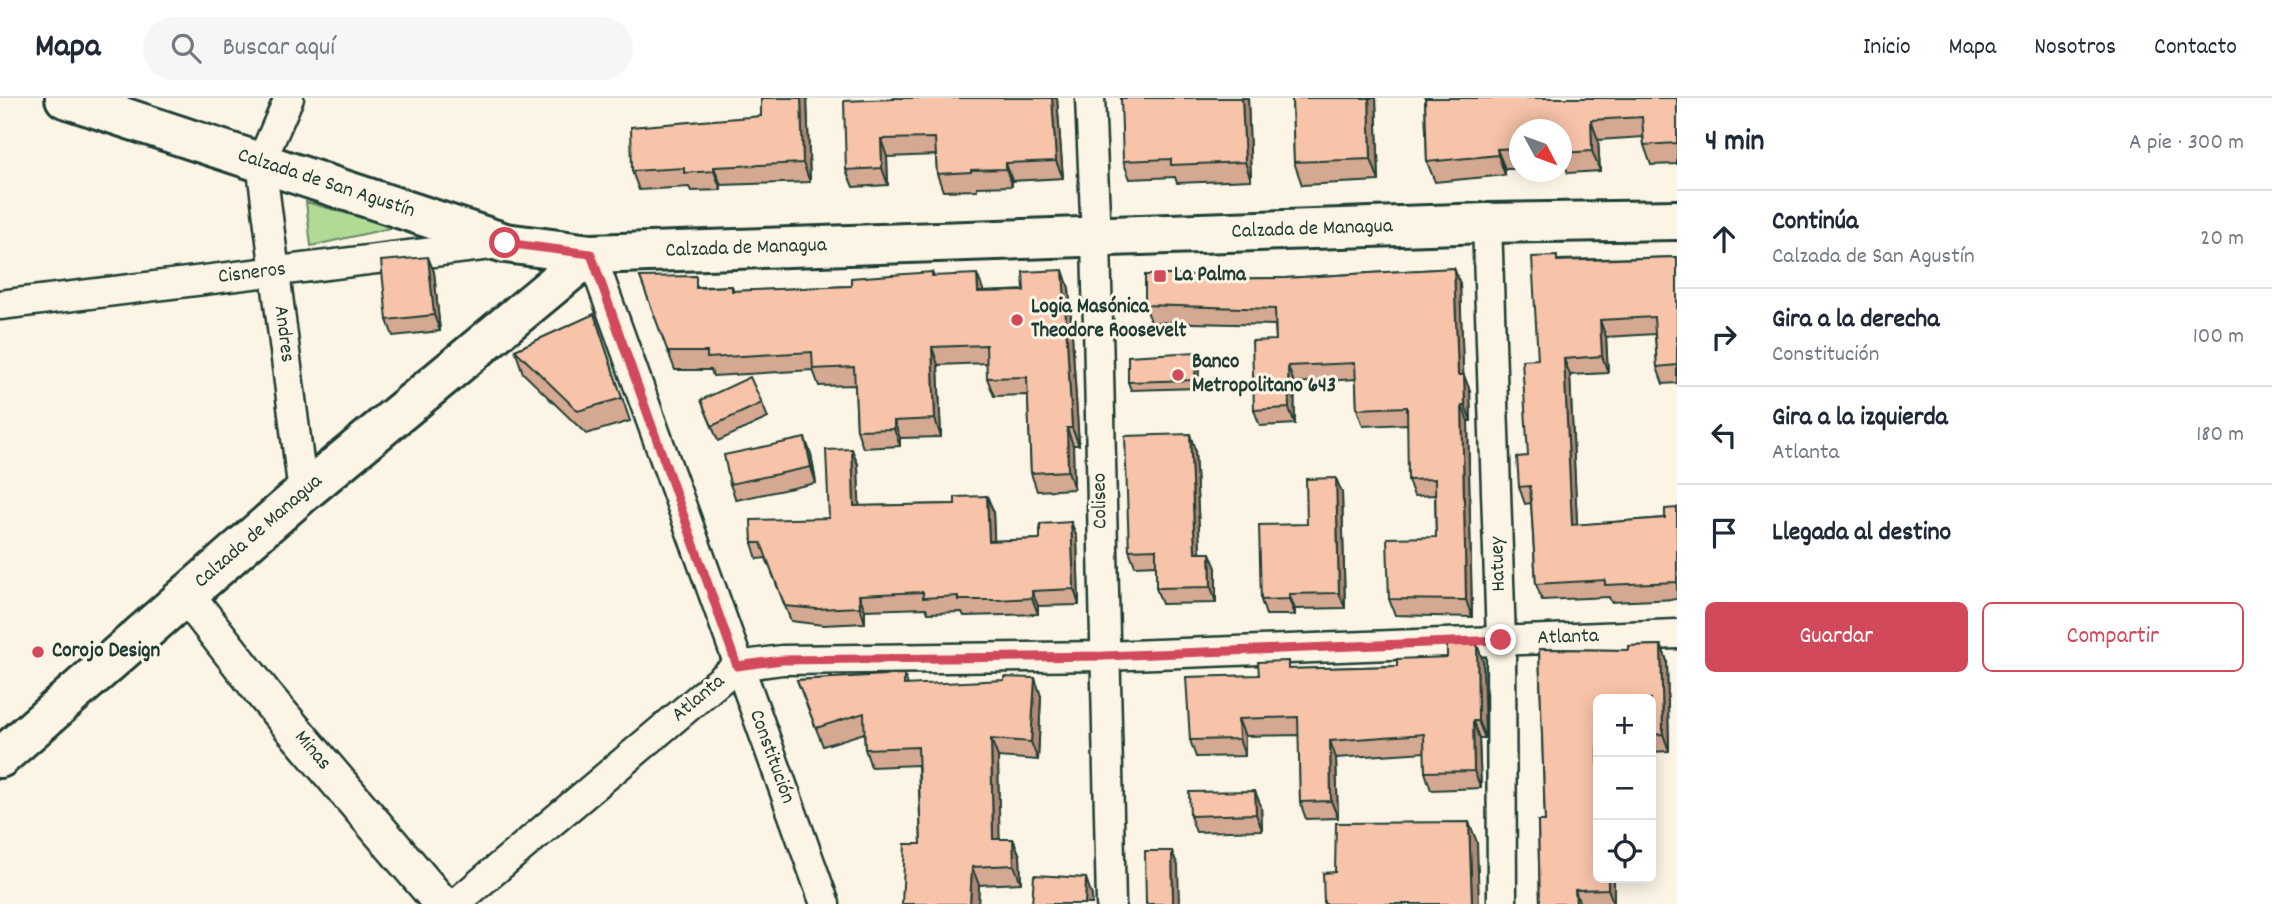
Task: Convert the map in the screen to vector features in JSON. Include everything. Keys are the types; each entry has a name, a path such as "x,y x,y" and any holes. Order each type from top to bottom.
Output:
{"main road":[{"name":"Calzada de San Agustín","path":"65,98 505,243 591,254"},
{"name":"Calzada de Managua","path":"0,758 16,732 187,596 303,493 591,254 1488,223 1677,220"}],"street":[{"path":"261,162 289,98"},
{"name":"Coliseo","path":"1090,98 1096,238 1111,904"},
{"name":"Andres","path":"261,162 303,493"},
{"name":"Hatuey","path":"1488,223 1501,640 1502,904"},
{"name":"Cisneros","path":"0,305 505,243"},
{"name":"Constitución","path":"591,254 737,666 825,904"},
{"name":"Minas","path":"187,596 266,697 442,904"},
{"name":"Atlanta","path":"455,904 737,666 782,660 1104,656 1677,634"}],"green space":[{"path":"306,202 395,227 311,246"}],"building":[{"path":"761,98 801,98 803,163 714,167 714,171 684,173 684,168 632,171 631,127 761,116"},
{"path":"894,98 1052,98 1056,161 1006,163 1006,169 937,174 935,138 881,139 882,168 846,170 844,101"},
{"path":"1121,98 1242,98 1245,162 1171,165 1171,159 1123,161"},
{"path":"1292,98 1369,98 1371,159 1294,162"},
{"path":"1425,98 1677,98 1677,143 1644,145 1642,117 1591,120 1592,151 1572,152 1572,119 1509,119 1509,148 1497,149 1498,155 1427,162"},
{"path":"1557,256 1557,261 1677,257 1677,365 1657,367 1654,317 1600,320 1602,356 1564,359 1572,525 1665,518 1665,509 1677,508 1677,582 1605,585 1605,580 1536,584 1530,486 1519,487 1517,457 1528,456 1522,360 1538,359 1532,257"},
{"path":"428,257 434,315 387,320 381,261"},
{"path":"1454,268 1458,375 1464,375 1465,405 1462,405 1466,600 1389,599 1387,538 1436,537 1435,479 1408,480 1407,407 1357,409 1355,363 1288,366 1289,408 1254,410 1252,341 1276,340 1275,309 1145,305 1145,275 1199,275 1199,279 1285,278"},
{"path":"1063,270 1072,428 1067,428 1068,471 1031,473 1027,377 987,378 986,345 932,347 935,419 894,421 894,429 857,430 854,367 813,369 812,352 707,358 707,352 668,352 640,277 696,276 696,288 732,286 732,291 851,286 851,278 932,272 932,276 977,274 978,292 1024,291 1023,272"},
{"path":"594,314 622,398 578,411 515,350"},
{"path":"1196,352 1195,380 1128,382 1128,356"},
{"path":"750,377 762,403 712,426 701,400"},
{"path":"1190,434 1195,553 1210,553 1211,587 1156,588 1156,549 1129,550 1125,436"},
{"path":"805,438 811,467 730,484 724,455"},
{"path":"852,449 854,506 955,504 955,497 987,496 989,541 1040,539 1040,524 1071,522 1074,589 1032,591 1032,598 999,600 958,600 958,596 923,598 923,592 859,595 860,607 817,609 785,606 761,543 752,543 751,520 829,518 826,450"},
{"path":"1336,478 1339,593 1289,594 1289,599 1261,600 1259,525 1307,524 1306,479"},
{"path":"1447,644 1477,644 1478,721 1473,721 1474,771 1425,772 1424,734 1330,741 1331,801 1300,802 1298,717 1238,719 1239,739 1190,740 1186,677 1259,675 1258,662 1288,661 1288,669 1397,666 1397,659 1447,657"},
{"path":"1661,645 1663,734 1656,735 1656,694 1593,694 1593,883 1608,883 1608,889 1575,890 1576,904 1540,904 1538,821 1545,821 1539,649 1629,650 1629,646"},
{"path":"904,674 904,685 1004,680 1004,677 1035,678 1031,742 991,739 993,839 1013,839 1014,865 972,867 970,904 902,904 905,844 921,844 918,747 865,749 864,713 816,728 797,680"},
{"path":"1255,791 1256,814 1190,816 1189,792"},
{"path":"1469,822 1472,904 1324,904 1323,873 1335,872 1336,823"},
{"path":"1145,851 1172,851 1173,904 1146,904"},
{"path":"1034,875 1086,878 1085,904 1032,904"}],"place":[{"name":"La Palma","path":"1160,276"},
{"name":"Logia Masónica Theodore Roosevelt","path":"1017,320"},
{"name":"Banco Metropolitano 643","path":"1178,375"},
{"name":"Corojo Design","path":"38,652"}],"route":[{"path":"505,243 591,254 737,666 782,660 1104,656 1501,640"}]}
